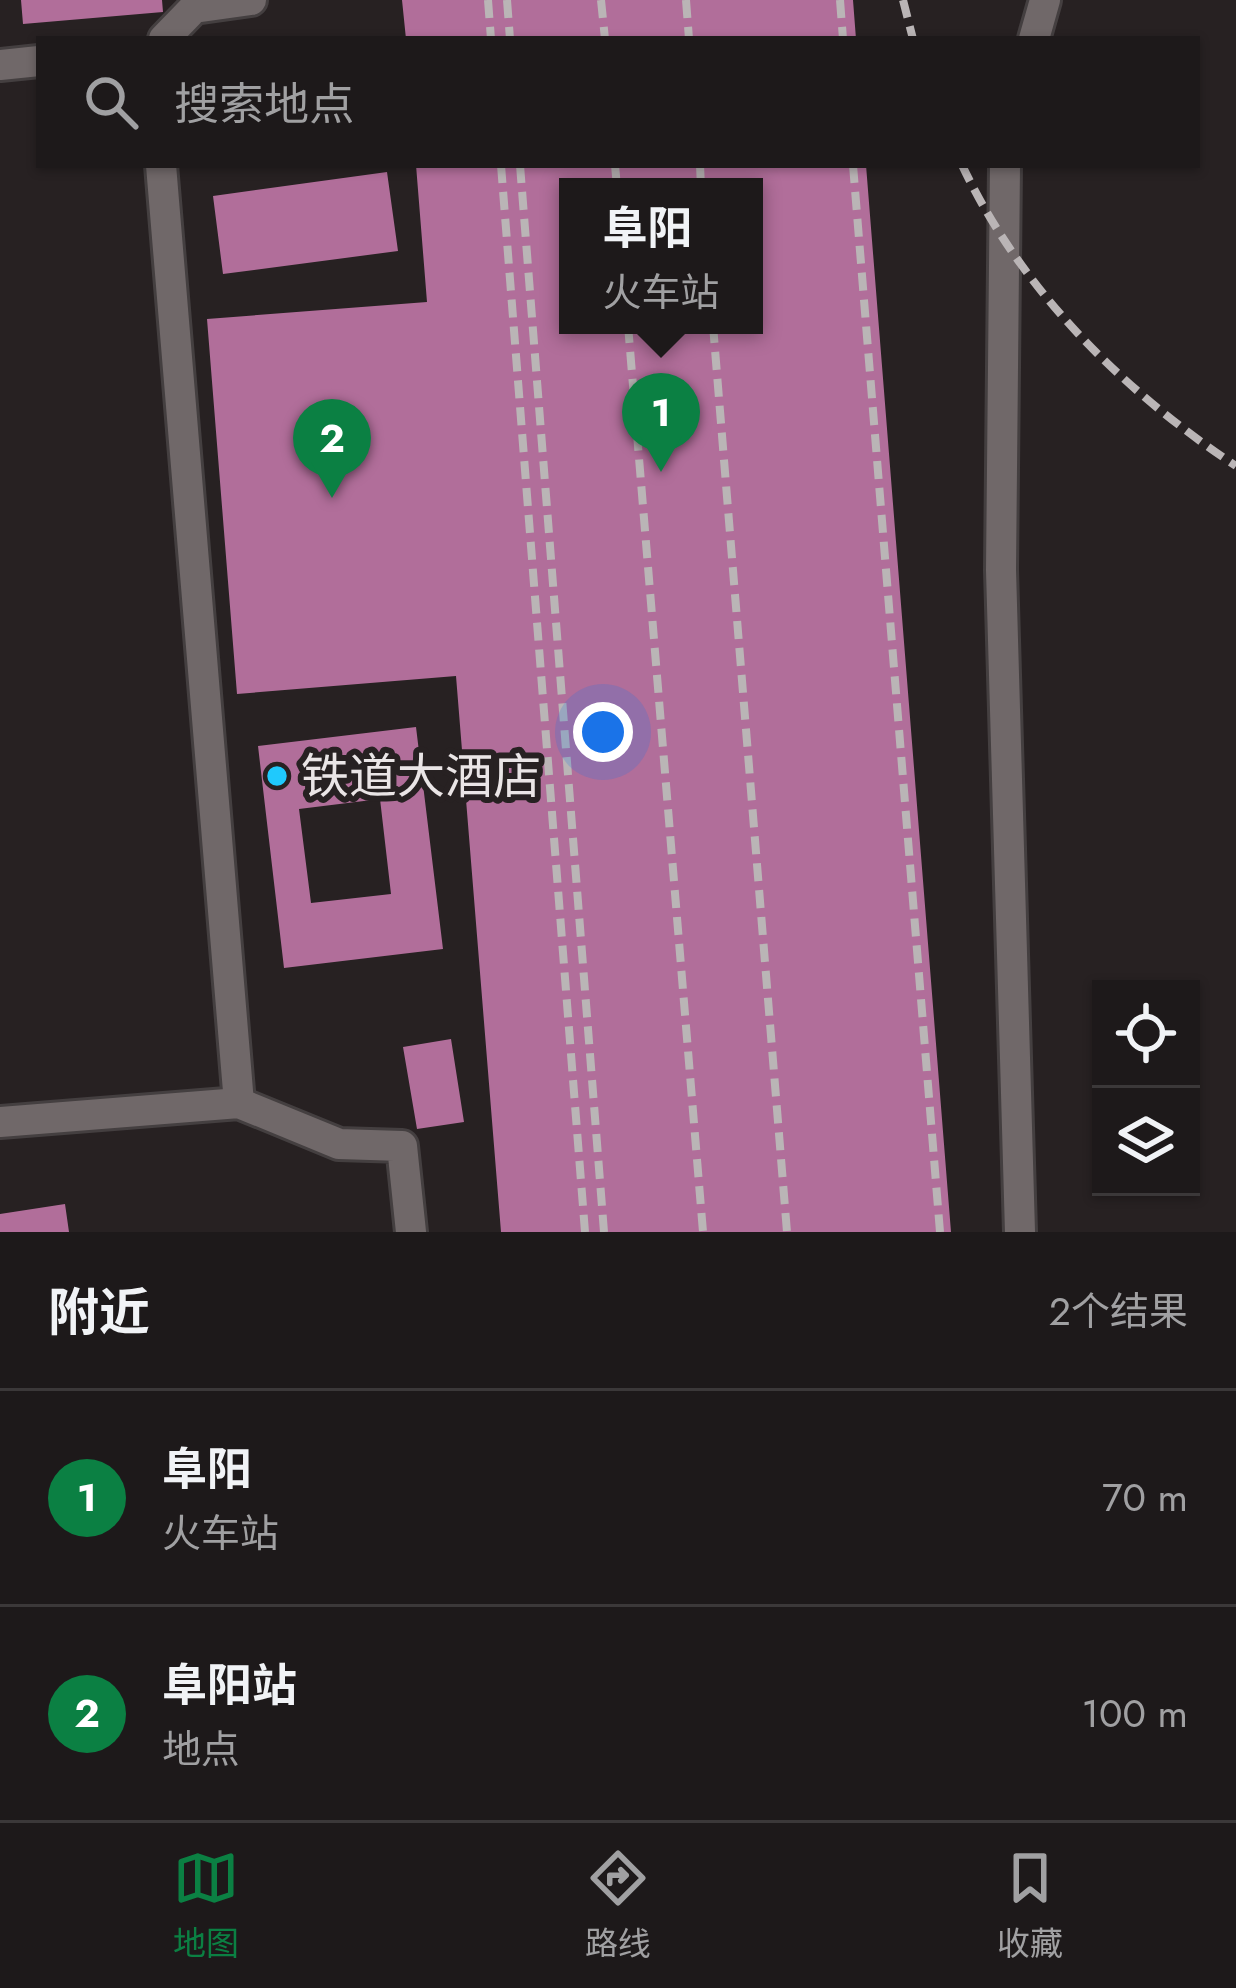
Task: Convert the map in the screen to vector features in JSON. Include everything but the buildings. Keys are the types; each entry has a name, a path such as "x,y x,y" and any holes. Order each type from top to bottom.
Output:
{"street":[{"path":"167,36 194,8 251,0"},
{"path":"1035,36 1045,0"},
{"path":"0,64 36,61"},
{"path":"161,168 238,1103"},
{"path":"1005,168 1001,570 1020,1232"},
{"path":"0,1122 238,1103 339,1144 402,1146 411,1232"}],"railway":[{"path":"488,0 491,36"},
{"path":"507,0 510,36"},
{"path":"601,0 605,36"},
{"path":"686,0 689,36"},
{"path":"840,0 843,36"},
{"path":"903,0 912,36"},
{"path":"501,168 585,1232"},
{"path":"520,168 604,1232"},
{"path":"615,168 616,178"},
{"path":"700,168 701,178"},
{"path":"853,168 940,1232"},
{"path":"964,168 1014,254 1078,334 1153,404 1236,466"},
{"path":"629,334 703,1232"},
{"path":"714,334 787,1232"}],"place":[{"name":"阜阳","path":"661,472"},
{"name":"阜阳站","path":"332,498"},
{"name":"铁道大酒店","path":"277,776"}]}
